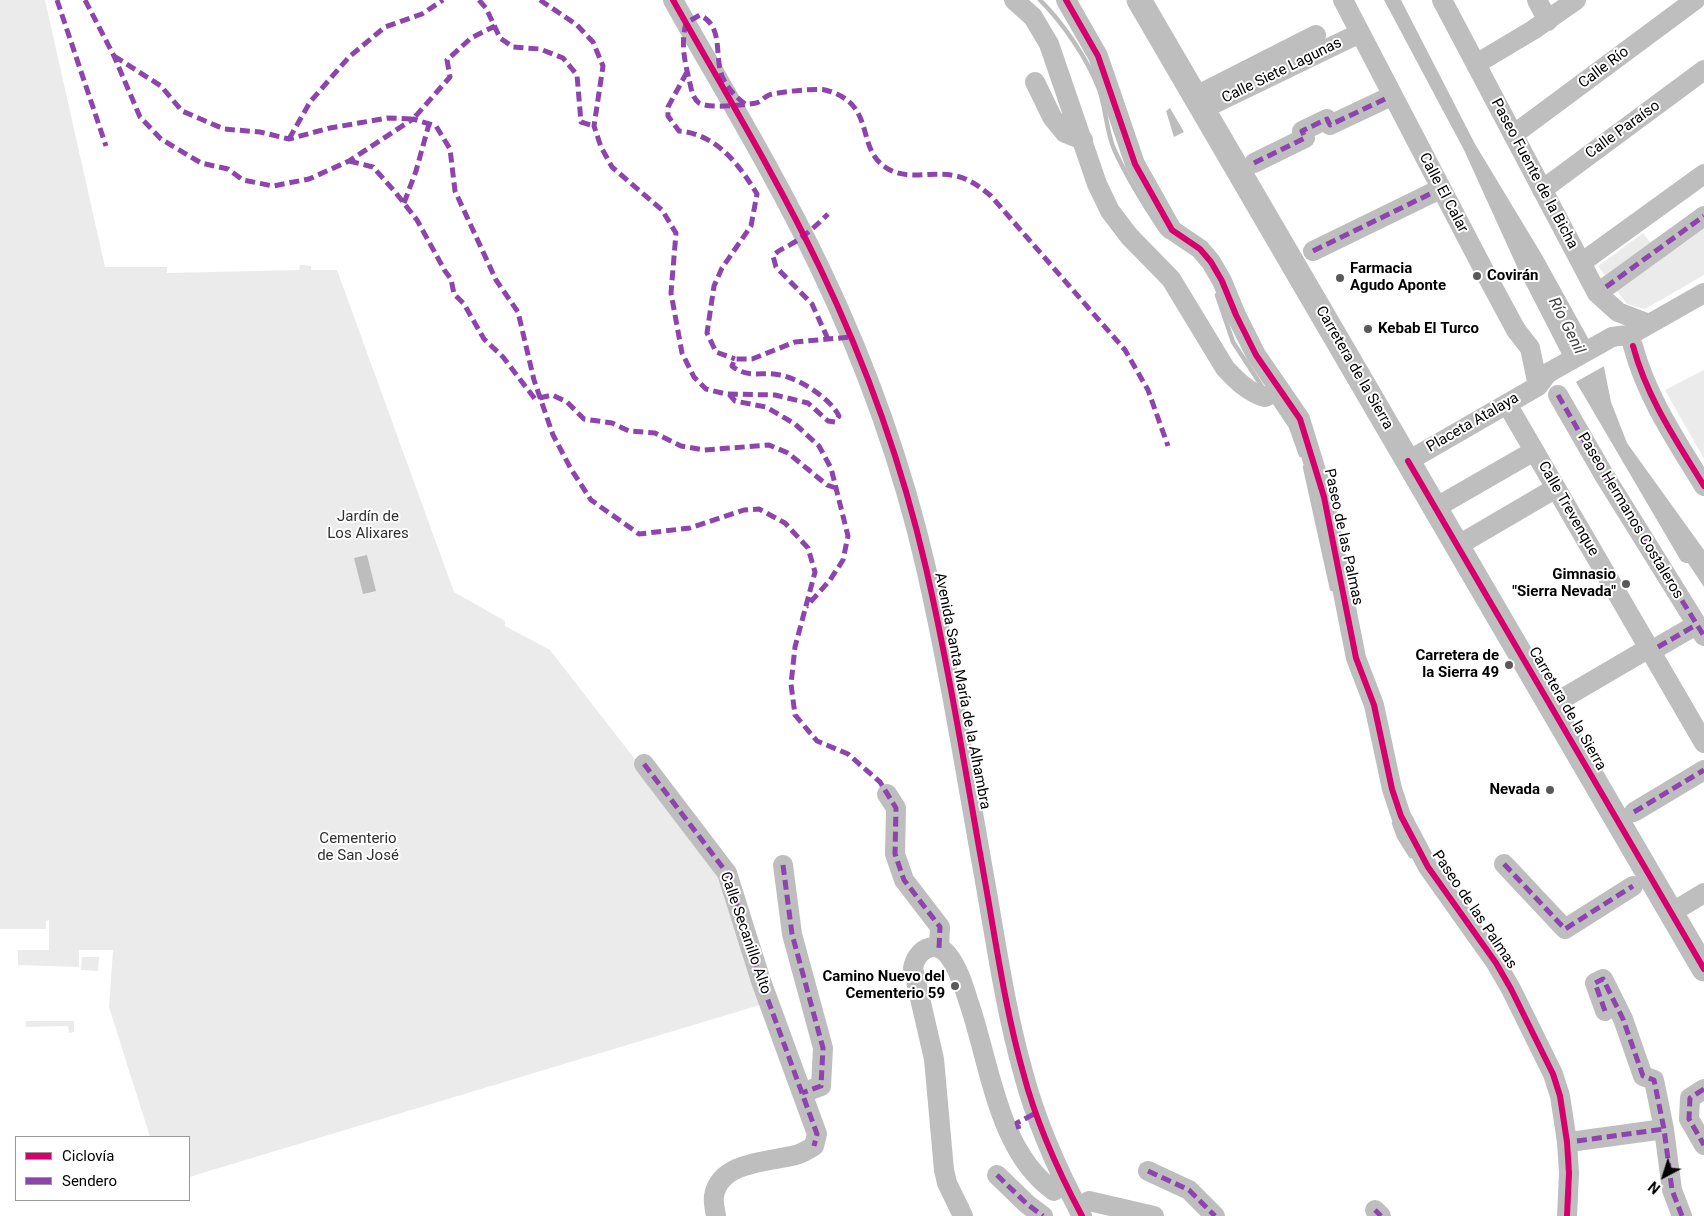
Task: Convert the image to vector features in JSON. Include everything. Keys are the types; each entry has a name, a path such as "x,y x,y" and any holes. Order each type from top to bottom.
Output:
{"main road":[{"name":"Carretera de la Sierra","path":"1140,0 1550,706 1702,963"}],"street":[{"name":"Avenida Santa María de la Alhambra","path":"673,0 788,206 848,331 898,463 926,568 963,756 1008,1009 1023,1075 1052,1154 1086,1209"},
{"name":"Paseo de las Palmas","path":"1014,0 1032,17 1049,44 1097,184 1110,211 1129,236 1171,279 1225,368 1235,379 1258,396 1273,394"},
{"name":"Paseo de las Palmas","path":"1066,0 1098,56 1135,164 1172,230 1200,249 1210,262 1222,281 1273,394 1300,420 1311,449 1324,497 1356,658 1374,705 1392,789 1401,816 1428,867 1496,963 1553,1074 1560,1096 1567,1142 1569,1173 1567,1216"},
{"name":"Calle El Calar","path":"1344,0 1507,313 1530,348 1549,384"},
{"name":"Paseo Fuente de la Bicha","path":"1442,0 1597,293 1607,304 1632,319 1649,324"},
{"path":"1537,0 1548,21"},
{"path":"1476,64 1548,21 1576,0"},
{"name":"Calle Río","path":"1513,135 1685,2"},
{"name":"Calle Siete Lagunas","path":"1200,102 1360,33"},
{"name":"Calle Siete Lagunas","path":"1200,102 1316,35"},
{"name":"Calle Paraíso","path":"1542,190 1704,70"},
{"path":"1035,82 1052,117 1065,133 1083,140"},
{"path":"1254,163 1306,138 1302,131 1327,118 1330,126 1385,99"},
{"path":"1581,263 1704,174"},
{"path":"1313,251 1432,193"},
{"path":"1606,287 1704,216"},
{"name":"Placeta Atalaya","path":"1408,461 1507,404 1549,384 1704,293"},
{"path":"1623,341 1640,370 1658,412 1704,486"},
{"name":"Paseo Hermanos Costaleros","path":"1549,384 1700,631"},
{"name":"Calle Trevenque","path":"1507,404 1654,648 1704,743"},
{"path":"1435,508 1534,451"},
{"path":"1457,546 1556,488"},
{"path":"1550,706 1654,648 1700,631"},
{"name":"Calle Secanillo Alto","path":"644,764 727,873 762,981 817,1134 814,1146 798,1154 746,1166 730,1173 719,1183 714,1197 716,1216"},
{"path":"1634,812 1704,770"},
{"path":"887,794 896,808 894,854 904,880 940,927 939,948"},
{"path":"1504,864 1565,929 1633,886"},
{"path":"783,865 792,934 823,1048 821,1086 802,1093"},
{"path":"1671,913 1704,893"},
{"path":"963,1216 944,1170 934,1059 913,968 915,959 920,952 930,947 939,948 947,953 962,980 1012,1140 1031,1171 1041,1182 1054,1191"},
{"path":"1605,1011 1595,983 1603,979 1624,1019 1643,1076 1654,1080 1664,1129 1672,1190 1682,1216"},
{"path":"1704,1089 1690,1098 1689,1119 1704,1145"},
{"path":"1577,1141 1664,1129"},
{"path":"1148,1171 1189,1190 1215,1216"},
{"path":"997,1175 1027,1204 1043,1216"},
{"path":"1086,1209 1154,1216"}],"green space":[{"name":"Cementerio de San José","path":"0,0 45,0 105,267 167,267 167,273 299,270 300,265 311,266 311,270 337,270 454,592 505,621 505,626 550,650 725,875 763,1004 190,1177 190,1136 150,1136 109,1007 113,950 79,950 79,967 18,965 18,950 49,950 49,920 46,921 46,929 0,929"},
{"path":"1704,215 1704,275 1645,309 1627,304 1598,266 1643,233 1650,242 1667,231 1672,238"},
{"path":"1704,370 1704,459 1665,390"},
{"path":"82,957 99,957 98,971 81,970"},
{"path":"26,1021 74,1021 74,1032 69,1033 68,1026 26,1027"}],"water":[{"name":"Río Genil","path":"1384,0 1401,0 1475,144 1542,255 1604,367 1611,402 1627,443 1704,550 1704,587 1688,563 1681,561 1576,382 1519,271 1464,150"},
{"path":"1170,108 1184,132 1174,137 1166,111"},
{"path":"367,555 376,591 363,594 354,558"}],"pier":[{"path":"1591,338 1606,365 1574,383 1560,356"}],"waterway":[{"path":"1040,0 1066,30 1088,65 1099,89 1114,149 1136,191 1166,236"},
{"path":"1217,295 1233,342 1263,388"},
{"path":"1273,400 1291,427 1301,455"},
{"path":"1305,467 1332,589"},
{"path":"1394,823 1399,837 1411,856"}],"marked path":[{"path":"57,0 106,146"},
{"path":"85,0 114,56 140,117 161,139 201,163 228,169 243,180 273,186 309,179 349,161 413,119 436,126 450,149 455,191 496,280 518,312 534,380 553,435 571,469 591,500 639,534 690,528 744,510 759,509 785,523 808,548 815,572 795,647 791,684 795,715 817,741 848,754 880,782 896,808 895,854 904,880 940,927 939,948"},
{"path":"289,139 310,102 349,57 385,27 422,14 443,0"},
{"path":"479,0 486,8 500,38 513,47 540,49 563,58 577,75 581,122 594,126"},
{"path":"540,0 577,25 593,42 603,66 594,126 601,147 612,167 662,210 676,233 671,293 682,353 694,377 706,389 726,394 775,395 808,403 828,421 835,422 839,416 835,409 822,396 805,385 788,377 773,374 749,374 732,366 735,359 752,359 795,342 851,337"},
{"path":"745,104 726,84 722,76 717,42 708,20 700,15 686,23 683,44 685,58 692,92 699,103 710,106 743,105 758,102 773,94 825,90 841,96 852,105 859,115 870,148 885,167 902,174 938,174 961,177 975,184 991,196 1125,350 1148,390 1168,446"},
{"path":"114,56 161,86 182,111 224,129 260,132 289,139 330,128 388,118 413,119 450,77 447,60 471,38 495,26"},
{"path":"687,72 668,107 668,116 679,131 692,133 704,138 725,152 757,194 751,226 722,268 714,286 707,333 716,352 735,359"},
{"path":"1254,163 1305,138 1302,131 1327,119 1330,125 1385,99"},
{"path":"404,203 416,171 429,124"},
{"path":"349,161 373,167 396,193 417,220 451,279 454,294 464,304 484,339 503,357 535,399 552,395 567,402 584,419 612,423 629,431 655,433 681,446 704,450 769,445 788,453 827,485 836,488"},
{"path":"1313,251 1432,193"},
{"path":"828,214 802,237 773,256 776,267 812,304 828,339"},
{"path":"1606,287 1704,216"},
{"path":"729,394 735,401 766,407 795,424 819,446 831,468 848,536 843,560 830,580 806,607"},
{"path":"1558,395 1604,475 1704,636"},
{"path":"1658,647 1696,625"},
{"path":"644,764 727,873 761,981 817,1134 814,1146"},
{"path":"1634,812 1704,770"},
{"path":"1504,864 1565,929 1633,886"},
{"path":"783,865 792,934 823,1048 821,1086 802,1093"},
{"path":"1605,1011 1595,983 1603,979 1623,1019 1643,1076 1654,1080 1664,1129 1672,1190 1682,1216"},
{"path":"1704,1089 1690,1098 1689,1119 1704,1145"},
{"path":"1019,1129 1017,1123 1036,1113"},
{"path":"1577,1141 1664,1129"},
{"path":"1148,1171 1189,1190 1215,1216"},
{"path":"997,1175 1027,1204 1043,1216"},
{"path":"1375,1210 1381,1216"}],"cycle path":[{"path":"673,0 767,166 820,268 853,341 894,453 906,491 935,608 958,727 1002,980 1017,1049 1028,1091 1041,1128 1064,1182 1082,1216"},
{"path":"1066,0 1098,56 1135,164 1172,230 1200,249 1211,262 1222,281 1256,355 1300,419 1324,497 1356,658 1374,705 1392,789 1401,816 1428,867 1496,963 1553,1074 1560,1096 1567,1142 1569,1173 1567,1216"},
{"path":"1633,346 1654,401 1704,486"},
{"path":"1408,461 1704,969"}],"place":[{"name":"Covirán","path":"1477,276"},
{"name":"Farmacia Agudo Aponte","path":"1340,278"},
{"name":"Kebab El Turco","path":"1368,329"},
{"name":"Gimnasio \"Sierra Nevada\"","path":"1626,584"},
{"name":"Carretera de la Sierra 49","path":"1509,665"},
{"name":"Nevada","path":"1550,790"},
{"name":"Camino Nuevo del Cementerio 59","path":"955,986"}],"park label":[{"name":"Jardín de Los Alixares","path":"368,526"}]}
